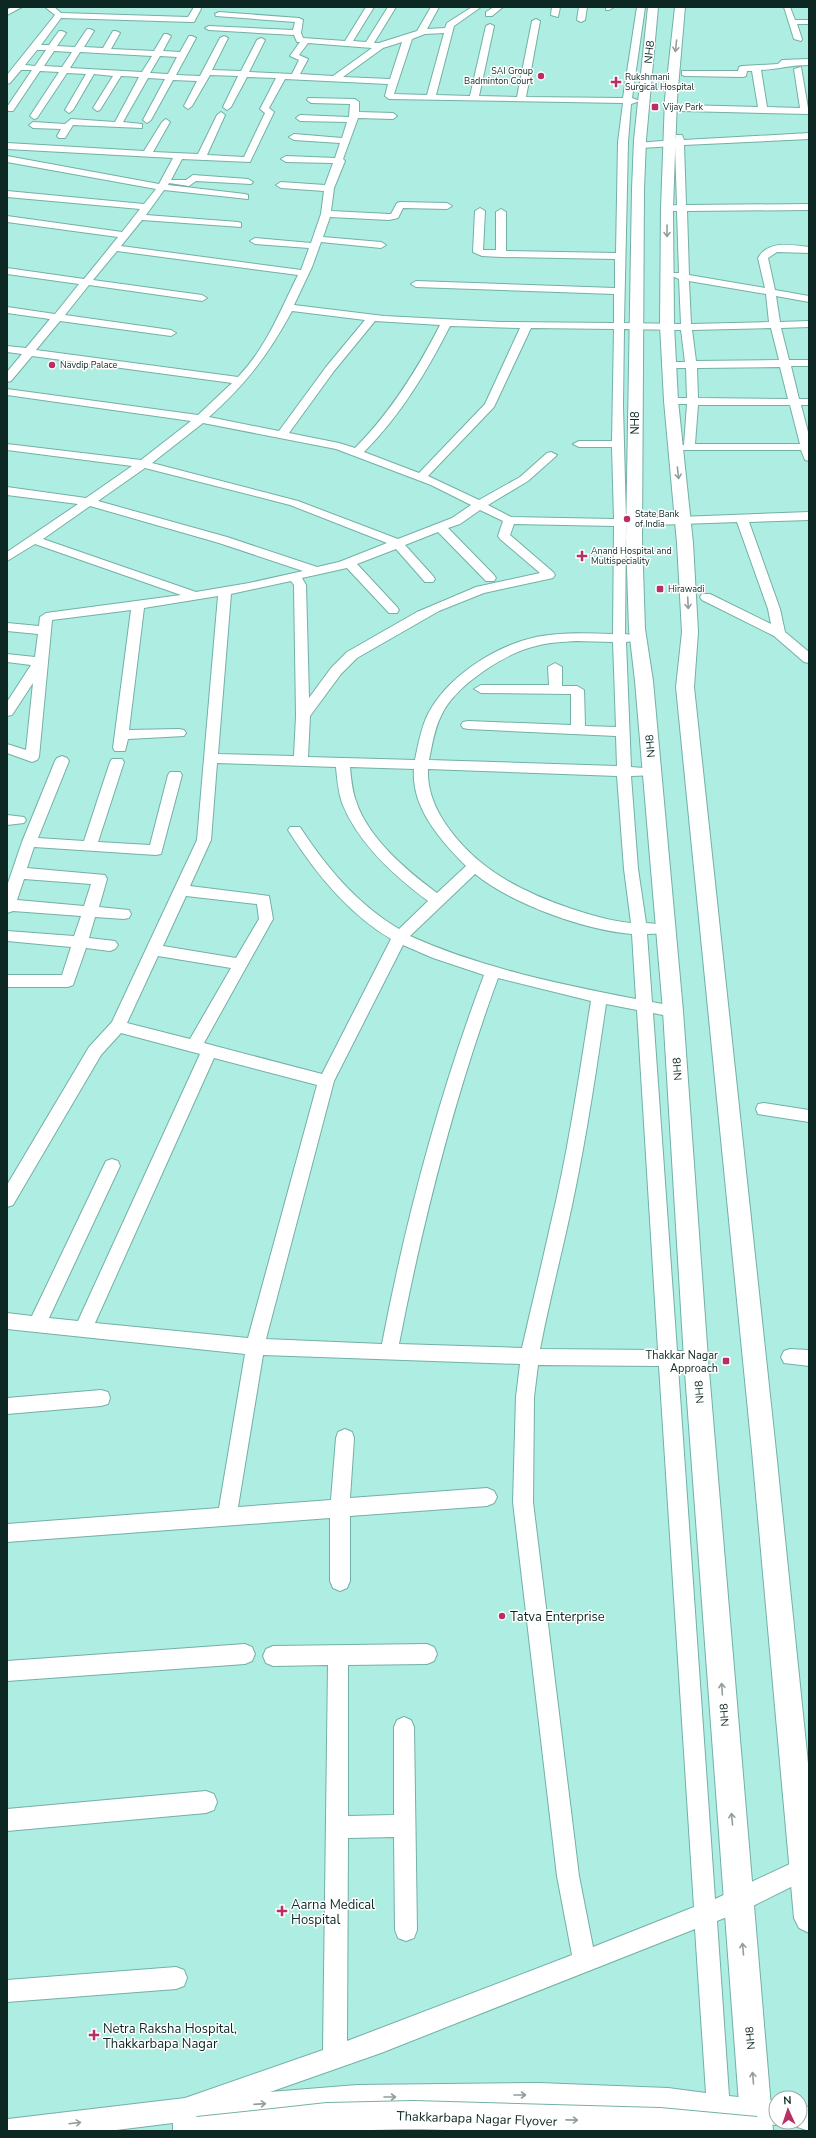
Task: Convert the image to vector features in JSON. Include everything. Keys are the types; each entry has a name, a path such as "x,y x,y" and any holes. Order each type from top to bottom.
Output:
{"main road":[{"name":"NH8","path":"653,7 635,101 640,142 627,325 627,521 629,638 652,772 666,929 673,1011 696,1358 739,1900 761,2121"},
{"path":"680,7 671,99 674,140 677,326 669,365 671,401 682,448 682,520 690,632 685,687 763,1436 806,1868 809,1918"},
{"name":"Thakkarbapa Nagar Flyover","path":"189,2124 414,2114 659,2122 761,2121"}],"street":[{"path":"7,13 18,7"},
{"path":"49,7 59,15 119,17 159,23 191,20"},
{"path":"105,51 119,17 125,7"},
{"path":"159,23 167,7"},
{"path":"347,44 370,7"},
{"path":"369,45 392,7"},
{"path":"420,34 435,7"},
{"path":"431,98 450,25 477,7"},
{"path":"489,14 499,7"},
{"path":"580,20 583,7"},
{"path":"627,521 618,444 627,325 620,291 623,142 635,101 641,7"},
{"path":"787,8 798,39"},
{"path":"187,28 197,9"},
{"path":"219,14 293,18 298,20 297,33 300,40 380,46"},
{"path":"7,81 19,68 59,15"},
{"path":"521,99 536,16"},
{"path":"792,22 809,22"},
{"path":"474,99 490,26"},
{"path":"209,28 297,33"},
{"path":"336,78 380,46 420,34 449,30"},
{"path":"67,127 34,121 90,32"},
{"path":"10,109 62,33"},
{"path":"119,121 167,36"},
{"path":"408,37 389,96 474,99 635,101"},
{"path":"147,120 192,38"},
{"path":"188,106 224,38"},
{"path":"227,107 261,40"},
{"path":"295,76 304,59 294,56 303,50 305,41"},
{"path":"35,47 105,51 133,49 157,54 182,55"},
{"path":"685,73 743,74 742,69 783,66 782,63 809,62"},
{"path":"19,68 144,76 171,77 243,74 393,82"},
{"path":"756,68 763,110"},
{"path":"682,108 807,111 798,68"},
{"path":"69,110 91,72"},
{"path":"97,108 118,74"},
{"path":"7,146 247,160 270,112 264,110 282,76"},
{"path":"9,554 34,540 143,464 202,419 240,381 272,338 304,273 326,214 329,188 340,161 353,118 354,102 312,100"},
{"path":"201,157 221,115"},
{"path":"300,118 393,116"},
{"path":"56,148 71,122 140,126"},
{"path":"147,154 166,122"},
{"path":"640,142 809,131"},
{"path":"674,140 809,136"},
{"path":"294,138 346,141"},
{"path":"7,379 139,217 163,184 179,156"},
{"path":"7,159 245,197"},
{"path":"286,159 340,161"},
{"path":"163,184 190,183 192,178 248,182"},
{"path":"281,185 329,188"},
{"path":"7,194 146,206"},
{"path":"326,214 390,218 395,216 400,205 447,206"},
{"path":"674,208 809,207"},
{"path":"480,211 478,252 501,254 620,256"},
{"path":"501,212 501,254"},
{"path":"139,217 238,225"},
{"path":"7,219 124,235"},
{"path":"255,241 380,245"},
{"path":"113,248 304,273"},
{"path":"677,326 692,365 693,401 682,448 808,451 775,326 770,290 763,258 764,254 774,249 809,250"},
{"path":"7,271 202,298"},
{"path":"676,275 770,290 809,299"},
{"path":"416,284 620,291"},
{"path":"770,290 801,287"},
{"path":"289,306 373,317 528,325 775,326 809,324"},
{"path":"7,310 171,333"},
{"path":"282,435 330,369 373,317"},
{"path":"356,453 378,433 420,374 447,322"},
{"path":"421,477 490,405 528,325"},
{"path":"7,349 240,381"},
{"path":"669,365 809,363"},
{"path":"8,394 202,419 339,446 421,477 509,520 627,521 809,516"},
{"path":"671,401 809,402"},
{"path":"578,444 618,444"},
{"path":"7,447 143,464 294,503 396,543 429,579"},
{"path":"7,748 32,757 40,662 46,617 138,606 225,591 350,563 396,543 456,521 479,505 524,479 551,455"},
{"path":"7,491 88,502 223,540 317,571"},
{"path":"742,518 774,609 779,633"},
{"path":"303,716 336,671 352,655 435,608 480,590 549,575 504,536 509,520"},
{"path":"440,527 490,578"},
{"path":"34,540 175,588 194,596"},
{"path":"350,563 393,610"},
{"path":"295,576 300,585 303,716 300,762"},
{"path":"7,1200 95,1051 118,1026 204,840 225,591"},
{"path":"706,597 779,633 809,659"},
{"path":"138,606 121,741 179,733"},
{"path":"7,627 44,631"},
{"path":"666,929 638,928 600,923 538,903 513,893 462,856 430,813 421,786 420,764 435,714 461,684 502,654 525,644 551,640 629,638 622,732 624,771 631,869 638,928 642,1006 669,1358 707,1913 720,2131"},
{"path":"7,658 40,662"},
{"path":"9,707 40,662"},
{"path":"555,667 556,690"},
{"path":"481,689 578,690 578,730"},
{"path":"468,725 622,732"},
{"path":"211,758 652,772"},
{"path":"62,761 29,842 7,906 124,914"},
{"path":"89,846 117,762"},
{"path":"343,763 349,802 363,829 401,871 438,901"},
{"path":"29,842 156,850 176,775"},
{"path":"296,830 320,868 378,922 400,937 452,959 493,972 599,998 673,1011"},
{"path":"227,1516 255,1347 326,1081 400,937 474,866"},
{"path":"7,981 68,981 100,879 19,873"},
{"path":"83,1330 202,1048 240,964 266,918 264,900 181,890"},
{"path":"7,936 110,946"},
{"path":"154,950 240,964"},
{"path":"389,1352 404,1273 443,1122 460,1062 493,972"},
{"path":"584,1961 568,1876 523,1502 525,1397 530,1356 544,1286 559,1227 584,1098 599,998"},
{"path":"118,1026 326,1081"},
{"path":"764,1109 809,1116"},
{"path":"37,1324 112,1166"},
{"path":"7,1321 255,1347 530,1356 696,1358"},
{"path":"790,1357 809,1358"},
{"path":"7,1406 101,1398"},
{"path":"340,1581 340,1508 345,1438"},
{"path":"7,1533 487,1497"},
{"path":"7,1670 246,1654"},
{"path":"273,1656 427,1654"},
{"path":"335,2058 338,1656"},
{"path":"404,1727 406,1930"},
{"path":"7,1820 206,1802"},
{"path":"337,1827 406,1826"},
{"path":"189,2124 335,2058 381,2042 707,1913 739,1900 806,1868"},
{"path":"7,1991 176,1978"},
{"path":"8,2131 189,2124 357,2097 531,2095 668,2100 718,2106 761,2121"}],"place":[{"name":"SAI Group Badminton Court","path":"541,76"},
{"name":"Rukshmani Surgical Hospital","path":"616,82"},
{"name":"Vijay Park","path":"655,107"},
{"name":"Navdip Palace","path":"52,365"},
{"name":"State Bank of India","path":"627,519"},
{"name":"Anand Hospital and Multispeciality","path":"582,556"},
{"name":"Hirawadi","path":"660,589"},
{"name":"Thakkar Nagar Approach","path":"726,1361"},
{"name":"Tatva Enterprise","path":"502,1616"},
{"name":"Aarna Medical Hospital","path":"282,1911"},
{"name":"Netra Raksha Hospital, Thakkarbapa Nagar","path":"94,2035"}]}
